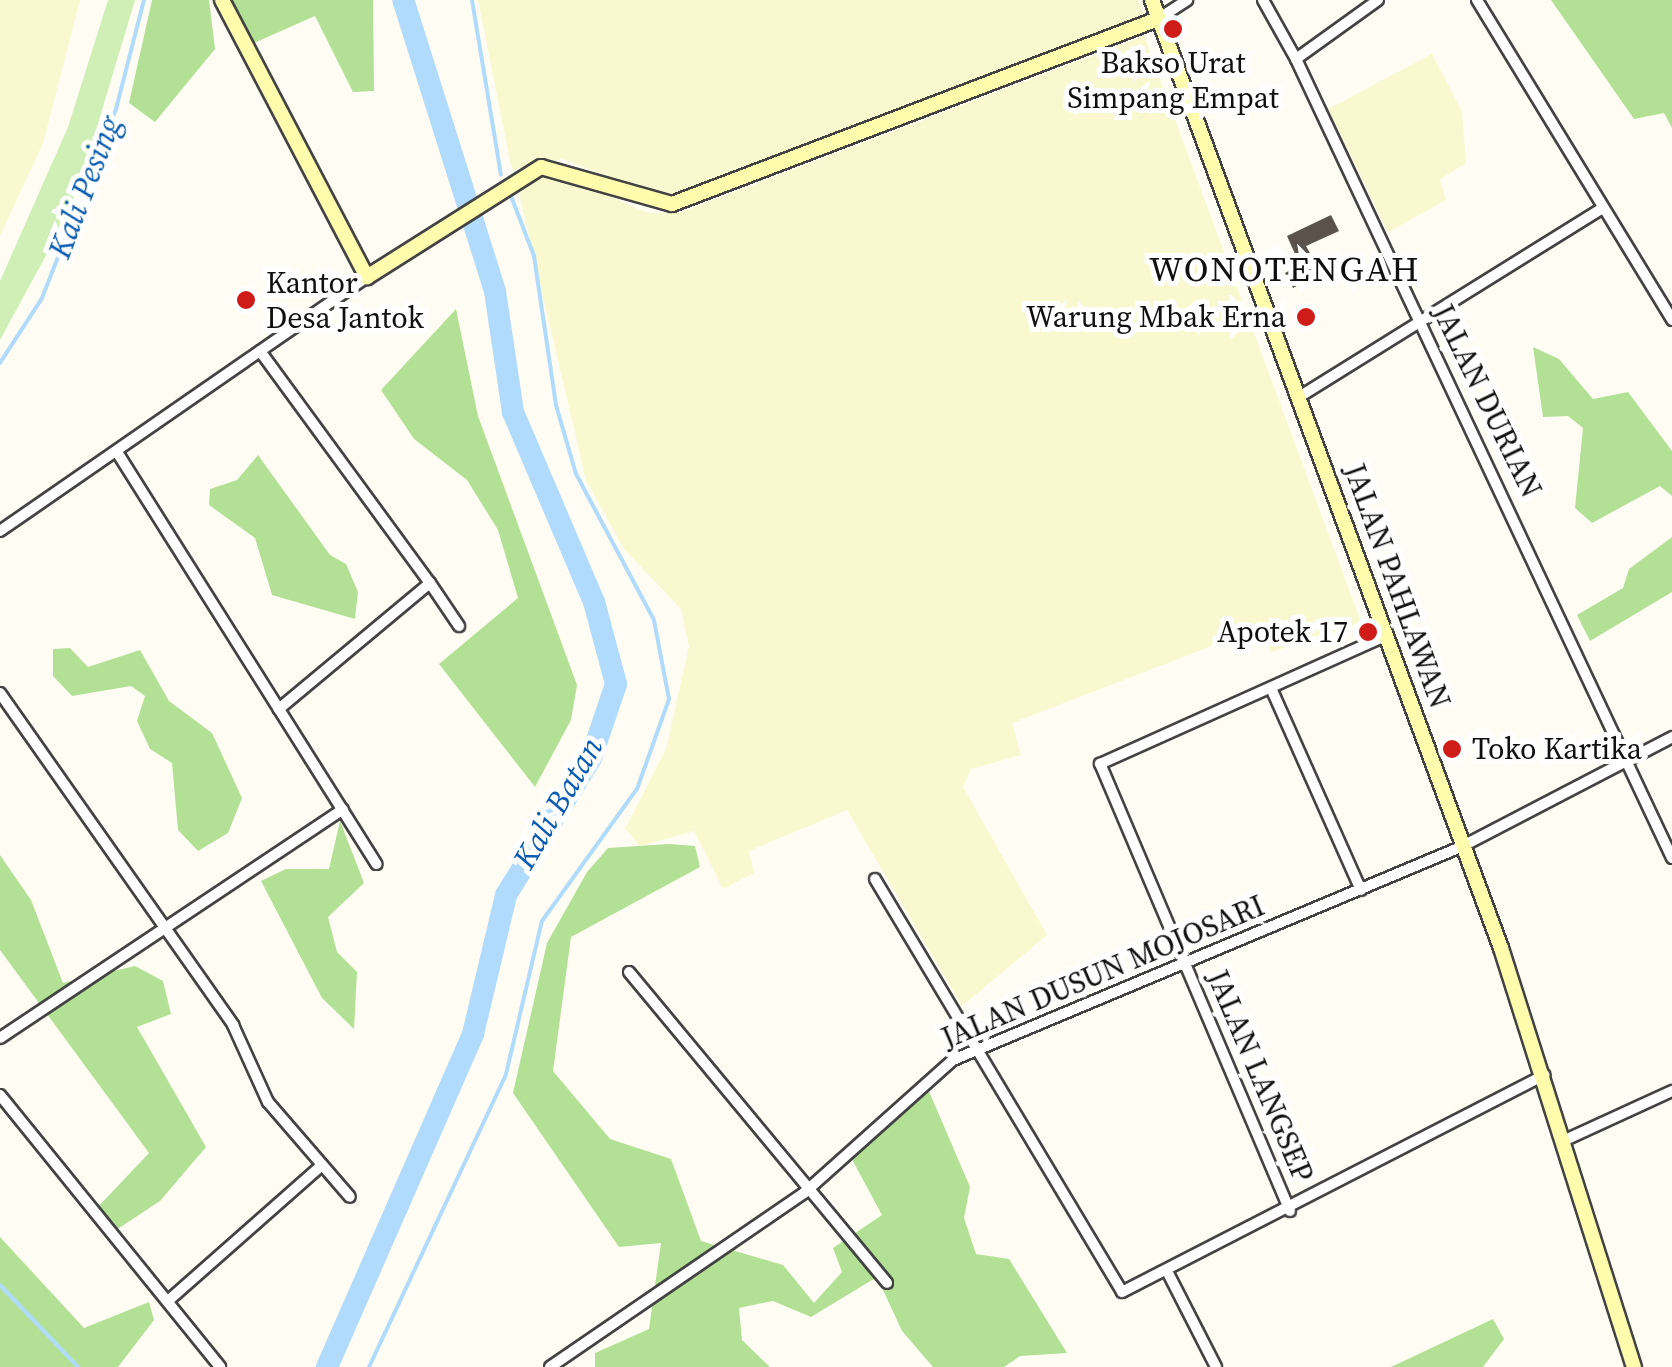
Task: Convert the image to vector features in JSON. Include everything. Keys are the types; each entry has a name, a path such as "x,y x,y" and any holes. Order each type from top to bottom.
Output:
{"main road":[{"path":"222,0 367,277 487,198 552,166 672,204 1158,19"},
{"name":"JALAN PAHLAWAN","path":"1152,0 1544,1074 1634,1367"}],"street":[{"path":"1158,19 1186,0"},
{"name":"JALAN DURIAN","path":"1264,0 1296,58 1672,858"},
{"path":"1296,58 1378,0"},
{"path":"1477,0 1600,210 1672,320"},
{"path":"1299,397 1600,210"},
{"path":"0,531 367,277"},
{"path":"260,351 459,626"},
{"path":"117,452 376,864"},
{"path":"279,710 430,582"},
{"path":"1361,890 1271,688 1387,636"},
{"name":"JALAN LANGSEP","path":"1271,688 1101,758 1290,1211"},
{"path":"0,694 232,1024 268,1102 320,1168 350,1197"},
{"name":"JALAN DUSUN MOJOSARI","path":"550,1367 804,1193 924,1081 979,1046 1463,846 1672,737"},
{"path":"0,1038 160,924 343,809"},
{"path":"875,879 979,1046 1110,1283 1129,1292 1169,1275 1544,1074"},
{"path":"630,972 804,1193 887,1283"},
{"path":"1566,1140 1672,1092"},
{"path":"0,1095 220,1367"},
{"path":"169,1300 320,1168"},
{"path":"1169,1275 1216,1367"}],"green space":[{"path":"0,0 80,0 43,143 0,236"},
{"path":"108,0 135,0 97,127 69,213 0,340 0,281 68,127"},
{"path":"152,0 209,0 215,49 155,122 129,103"},
{"path":"227,0 373,0 374,91 353,92 315,16 247,46"},
{"path":"478,0 1138,0 1144,16 665,198 562,159 512,170"},
{"path":"1551,0 1672,0 1672,128 1664,113 1634,119"},
{"path":"1144,36 1361,622 1271,652 1261,627 1012,723 1021,755 971,769 963,787 1047,935 962,1006 847,810 749,851 754,873 723,889 694,831 640,846 625,829 666,749 689,646 681,609 624,549 586,480 517,185 551,171 648,213 679,213"},
{"path":"1432,54 1462,112 1466,163 1440,179 1446,200 1388,232 1328,109"},
{"path":"456,309 478,416 577,685 571,720 535,787 439,664 518,598 498,530 467,480 414,439 381,390"},
{"path":"1533,347 1559,359 1593,399 1628,392 1672,451 1672,496 1660,486 1592,523 1575,508 1583,428 1568,416 1543,417"},
{"path":"258,455 330,555 346,564 358,592 355,619 272,595 255,538 209,505 210,489 237,480"},
{"path":"1672,537 1672,592 1590,641 1577,615 1623,588 1629,569"},
{"path":"70,648 88,667 140,650 169,701 212,733 242,798 228,833 198,851 178,830 172,763 150,749 137,721 145,696 131,686 72,696 53,676 53,649"},
{"path":"340,821 364,883 328,917 337,952 357,972 354,1029 322,998 261,881 286,869 329,869"},
{"path":"695,846 700,867 571,937 553,1071 610,1139 671,1159 701,1241 783,1265 814,1303 842,1272 833,1248 882,1215 848,1152 928,1089 970,1187 964,1218 976,1254 1009,1259 1067,1353 1020,1356 1004,1367 933,1367 902,1331 877,1277 811,1317 773,1301 739,1308 742,1340 770,1367 595,1367 595,1353 649,1329 661,1243 619,1247 513,1093 547,943 587,872 608,848"},
{"path":"0,855 31,900 63,983 135,966 163,981 171,1014 137,1027 206,1147 160,1201 113,1232 96,1209 149,1153 0,950"},
{"path":"0,1237 84,1328 149,1302 154,1320 118,1367 0,1367"},
{"path":"1493,1319 1504,1339 1483,1367 1391,1367"}],"building":[{"path":"1331,215 1339,231 1306,246 1321,273 1293,288 1285,273 1300,265 1287,236"}],"waterway":[{"name":"Kali Pesing","path":"0,363 42,298 116,109 144,0"},
{"name":"Kali Batan","path":"327,1367 473,1034 506,895 591,758 616,684 594,602 513,412 495,291 403,0"},
{"path":"472,0 501,175"},
{"path":"369,1367 506,1074 542,921 637,789 669,699 654,620 576,474 556,405 534,256 511,196"},
{"path":"0,1285 78,1367"}],"place":[{"name":"Bakso Urat Simpang Empat","path":"1173,29"},
{"name":"Kantor Desa Jantok","path":"246,300"},
{"name":"Warung Mbak Erna","path":"1306,317"},
{"name":"Apotek 17","path":"1368,632"},
{"name":"Toko Kartika","path":"1452,749"}],"district":[{"name":"WONOTENGAH","path":"1285,269"}]}
